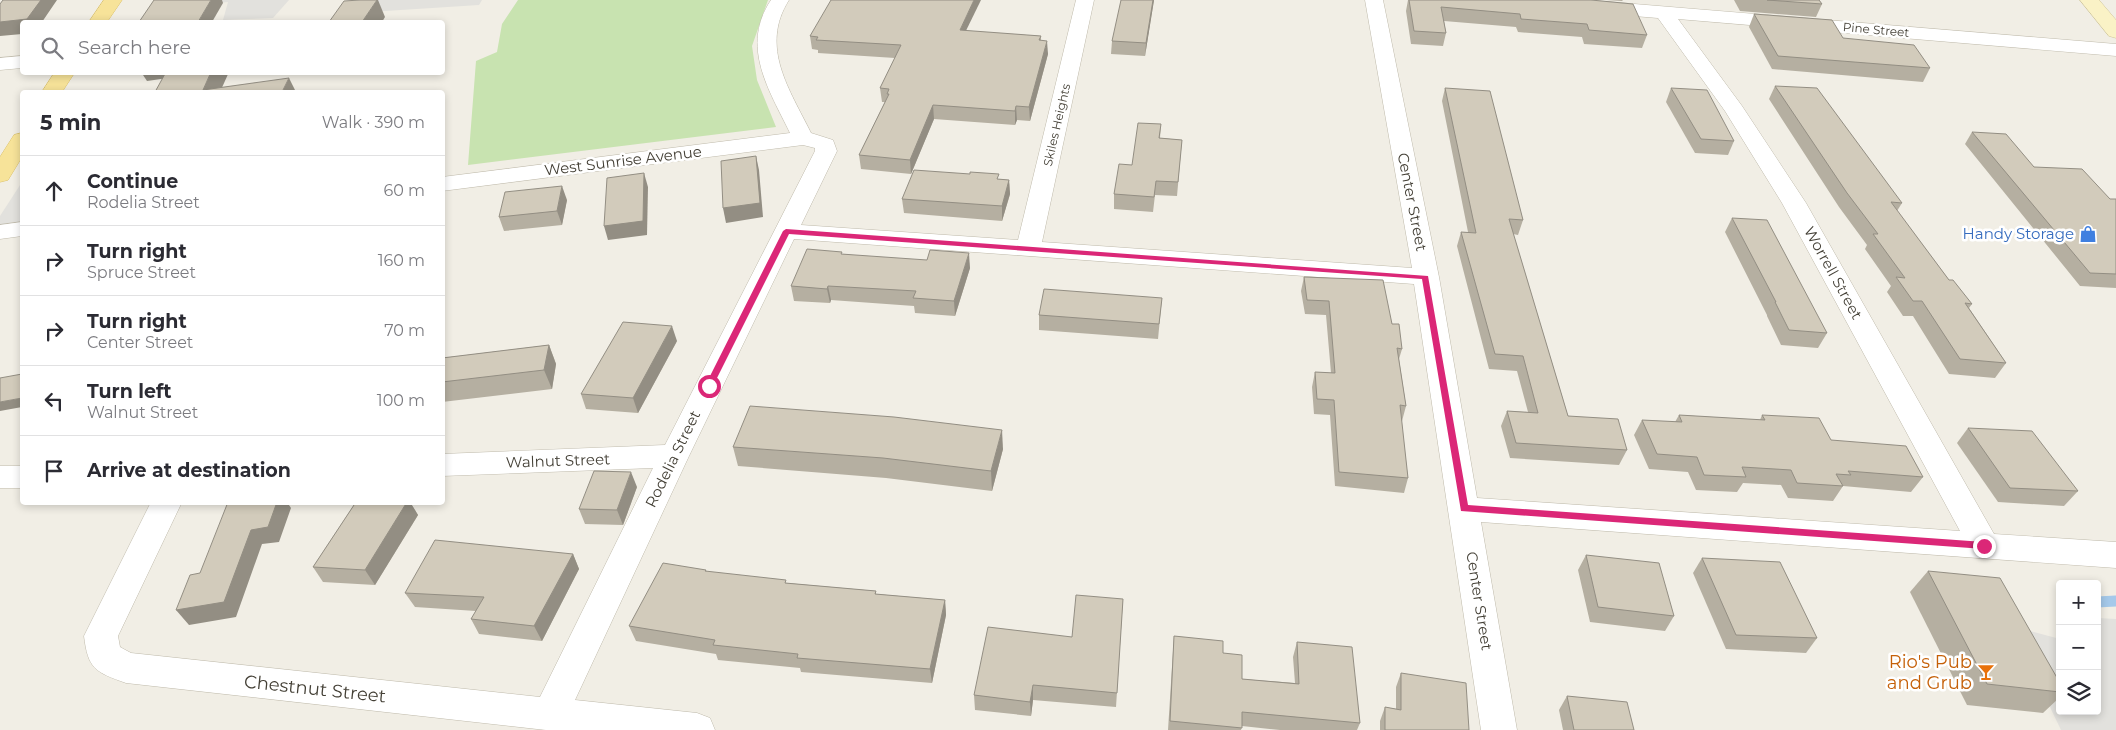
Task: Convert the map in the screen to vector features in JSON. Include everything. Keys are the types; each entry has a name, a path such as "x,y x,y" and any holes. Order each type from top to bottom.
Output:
{"main road":[{"path":"99,20 113,0"},
{"path":"53,90 63,75"},
{"path":"0,175 20,143"}],"street":[{"path":"780,0 768,21 766,37 769,67 803,138"},
{"name":"Skiles Heights","path":"1028,249 1085,0"},
{"name":"Center Street","path":"1374,0 1426,277 1499,730"},
{"path":"2089,0 2116,32"},
{"name":"Pine Street","path":"1585,6 2116,50"},
{"name":"Worrell Street","path":"1663,12 1735,110 1794,203 1984,546"},
{"path":"0,64 20,62"},
{"name":"West Sunrise Avenue","path":"445,184 803,138"},
{"name":"Rodelia Street","path":"550,714 674,456 826,151 825,145 803,138"},
{"path":"0,232 20,229"},
{"path":"786,231 1426,277"},
{"name":"Walnut Street","path":"445,465 674,456"},
{"path":"0,478 20,477"},
{"name":"Chestnut Street","path":"166,505 101,636 104,656 126,668 697,730"},
{"path":"1464,508 2116,555"}],"green space":[{"path":"518,0 768,0 752,46 757,80 776,127 468,165 476,61 497,52 502,24"}],"shaded area":[{"path":"155,0 289,0 273,18 223,20 228,2 149,11"},
{"path":"362,0 482,0 479,5 354,13"},
{"path":"20,185 20,225 0,228 0,216"},
{"path":"2101,618 2116,619 2116,730 2061,730 2011,626 2056,638 2056,715 2101,715"}],"building":[{"path":"3,0 41,0 27,19 0,22 0,4"},
{"path":"154,0 211,0 199,20 140,20"},
{"path":"377,0 363,20 330,20 344,1"},
{"path":"831,0 974,0 960,30 1041,36 1039,40 1047,41 1029,107 1016,106 1015,111 933,105 910,160 859,155 889,94 887,94 889,89 880,88 901,45 816,40 818,37 810,36"},
{"path":"1121,0 1153,0 1146,43 1112,41"},
{"path":"1409,0 1591,0 1633,4 1647,35 1589,30 1587,24 1521,19 1520,14 1441,7 1446,33 1414,31"},
{"path":"1767,0 1819,0 1822,4"},
{"path":"1754,14 1832,20 1843,38 1914,45 1930,68 1778,56"},
{"path":"164,75 210,75 203,90 156,90"},
{"path":"289,78 283,90 203,90"},
{"path":"1775,86 1817,88 1902,203 1891,202 1949,280 1953,280 1972,304 1965,303 2006,363 1960,359 1922,301 1913,301 1896,277 1905,278 1873,234 1878,234 1847,193"},
{"path":"1445,88 1490,91 1523,220 1509,219 1568,416 1618,419 1627,450 1516,443 1507,411 1538,413 1523,356 1495,354 1461,232 1476,233"},
{"path":"1671,88 1707,90 1734,141 1701,139"},
{"path":"1138,123 1161,124 1159,138 1182,140 1178,182 1156,181 1154,197 1114,194 1119,164 1132,165"},
{"path":"1972,132 2006,134 2034,167 2082,169 2110,199 2116,199 2116,274 2090,273"},
{"path":"756,156 760,203 723,208 721,161"},
{"path":"914,170 999,174 997,179 1009,180 1002,206 902,199"},
{"path":"644,173 643,221 604,226 607,178"},
{"path":"562,186 557,211 499,217 505,192"},
{"path":"1732,218 1767,220 1827,333 1789,330"},
{"path":"807,249 842,252 841,254 927,260 930,250 969,253 954,301 913,298 916,291 828,286 827,289 791,286"},
{"path":"1304,277 1383,280 1392,324 1399,324 1402,349 1397,348 1406,406 1400,405 1408,478 1339,472 1334,400 1317,399 1315,372 1335,373 1329,301 1307,300"},
{"path":"1044,289 1162,298 1159,324 1039,315"},
{"path":"623,322 672,326 633,398 581,394"},
{"path":"549,345 544,370 445,382 445,358"},
{"path":"20,374 20,398 0,402 0,378"},
{"path":"750,406 894,417 1002,430 991,471 883,458 733,447"},
{"path":"1679,415 1765,420 1762,415 1819,418 1831,440 1906,446 1923,477 1848,471 1851,475 1836,474 1843,486 1797,483 1791,470 1742,467 1746,477 1704,475 1697,457 1657,454 1642,420 1682,422"},
{"path":"1968,428 2032,431 2078,491 2010,488"},
{"path":"594,471 631,472 617,510 579,509"},
{"path":"227,505 276,505 268,527 251,530 224,602 176,610 190,575 200,573"},
{"path":"354,505 405,505 365,570 313,567"},
{"path":"435,540 573,554 534,626 471,619 484,597 405,593"},
{"path":"1586,555 1659,563 1674,616 1598,607"},
{"path":"1702,558 1780,562 1817,638 1736,635"},
{"path":"663,563 705,571 786,580 785,583 876,591 875,594 945,600 930,669 797,658 798,654 713,645 715,640 629,626"},
{"path":"1928,571 2000,578 2056,676 2056,692 1987,684"},
{"path":"1076,595 1123,599 1117,693 1033,685 1030,702 974,695 988,627 1072,637"},
{"path":"1174,636 1223,641 1223,653 1242,655 1242,679 1299,684 1297,642 1352,647 1360,723 1242,712 1242,728 1170,721"},
{"path":"1401,673 1466,683 1469,730 1385,730 1385,707 1401,710"},
{"path":"1567,696 1627,702 1634,730 1574,730"}],"waterway":[{"path":"2101,602 2116,601"}],"place":[{"name":"Handy Storage","path":"2088,234"},
{"name":"Rio's Pub and Grub","path":"1986,672"}],"route":[{"path":"709,386 786,231 1426,277 1464,508 1984,546"}]}
